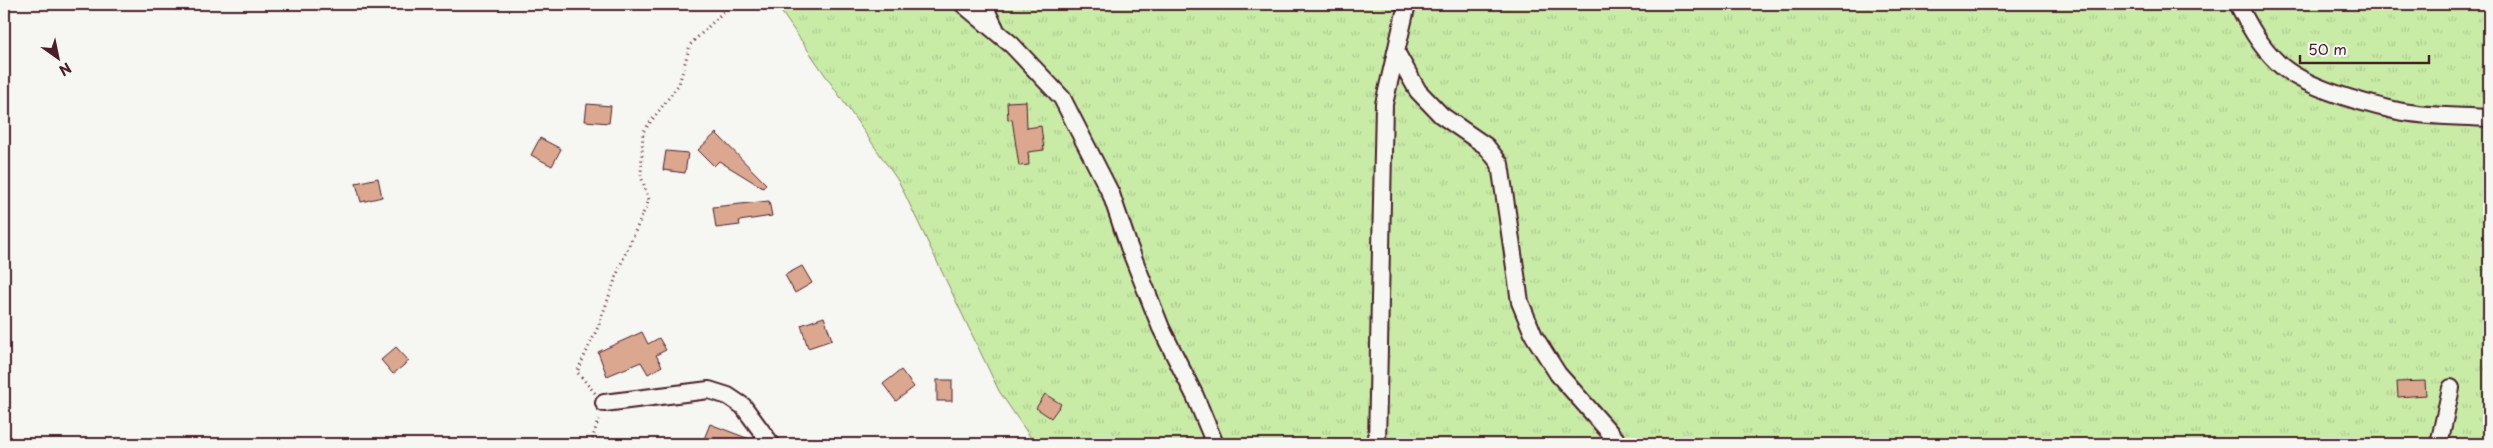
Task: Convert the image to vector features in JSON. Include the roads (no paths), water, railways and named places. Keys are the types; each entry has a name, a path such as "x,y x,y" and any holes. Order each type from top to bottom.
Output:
{"street":[{"path":"962,4 1012,45 1062,98 1111,194 1129,248 1161,328 1195,396 1215,444"},
{"path":"983,4 996,32"},
{"path":"1377,444 1384,104 1407,4"},
{"path":"2238,4 2256,37 2279,64 2295,76 2318,88 2399,112 2489,118"},
{"path":"1396,52 1418,91 1441,115 1486,146 1500,164 1520,302 1534,336 1558,374 1620,444"},
{"path":"2440,444 2451,388"},
{"path":"604,403 709,390 728,396 743,406 771,444"}]}
